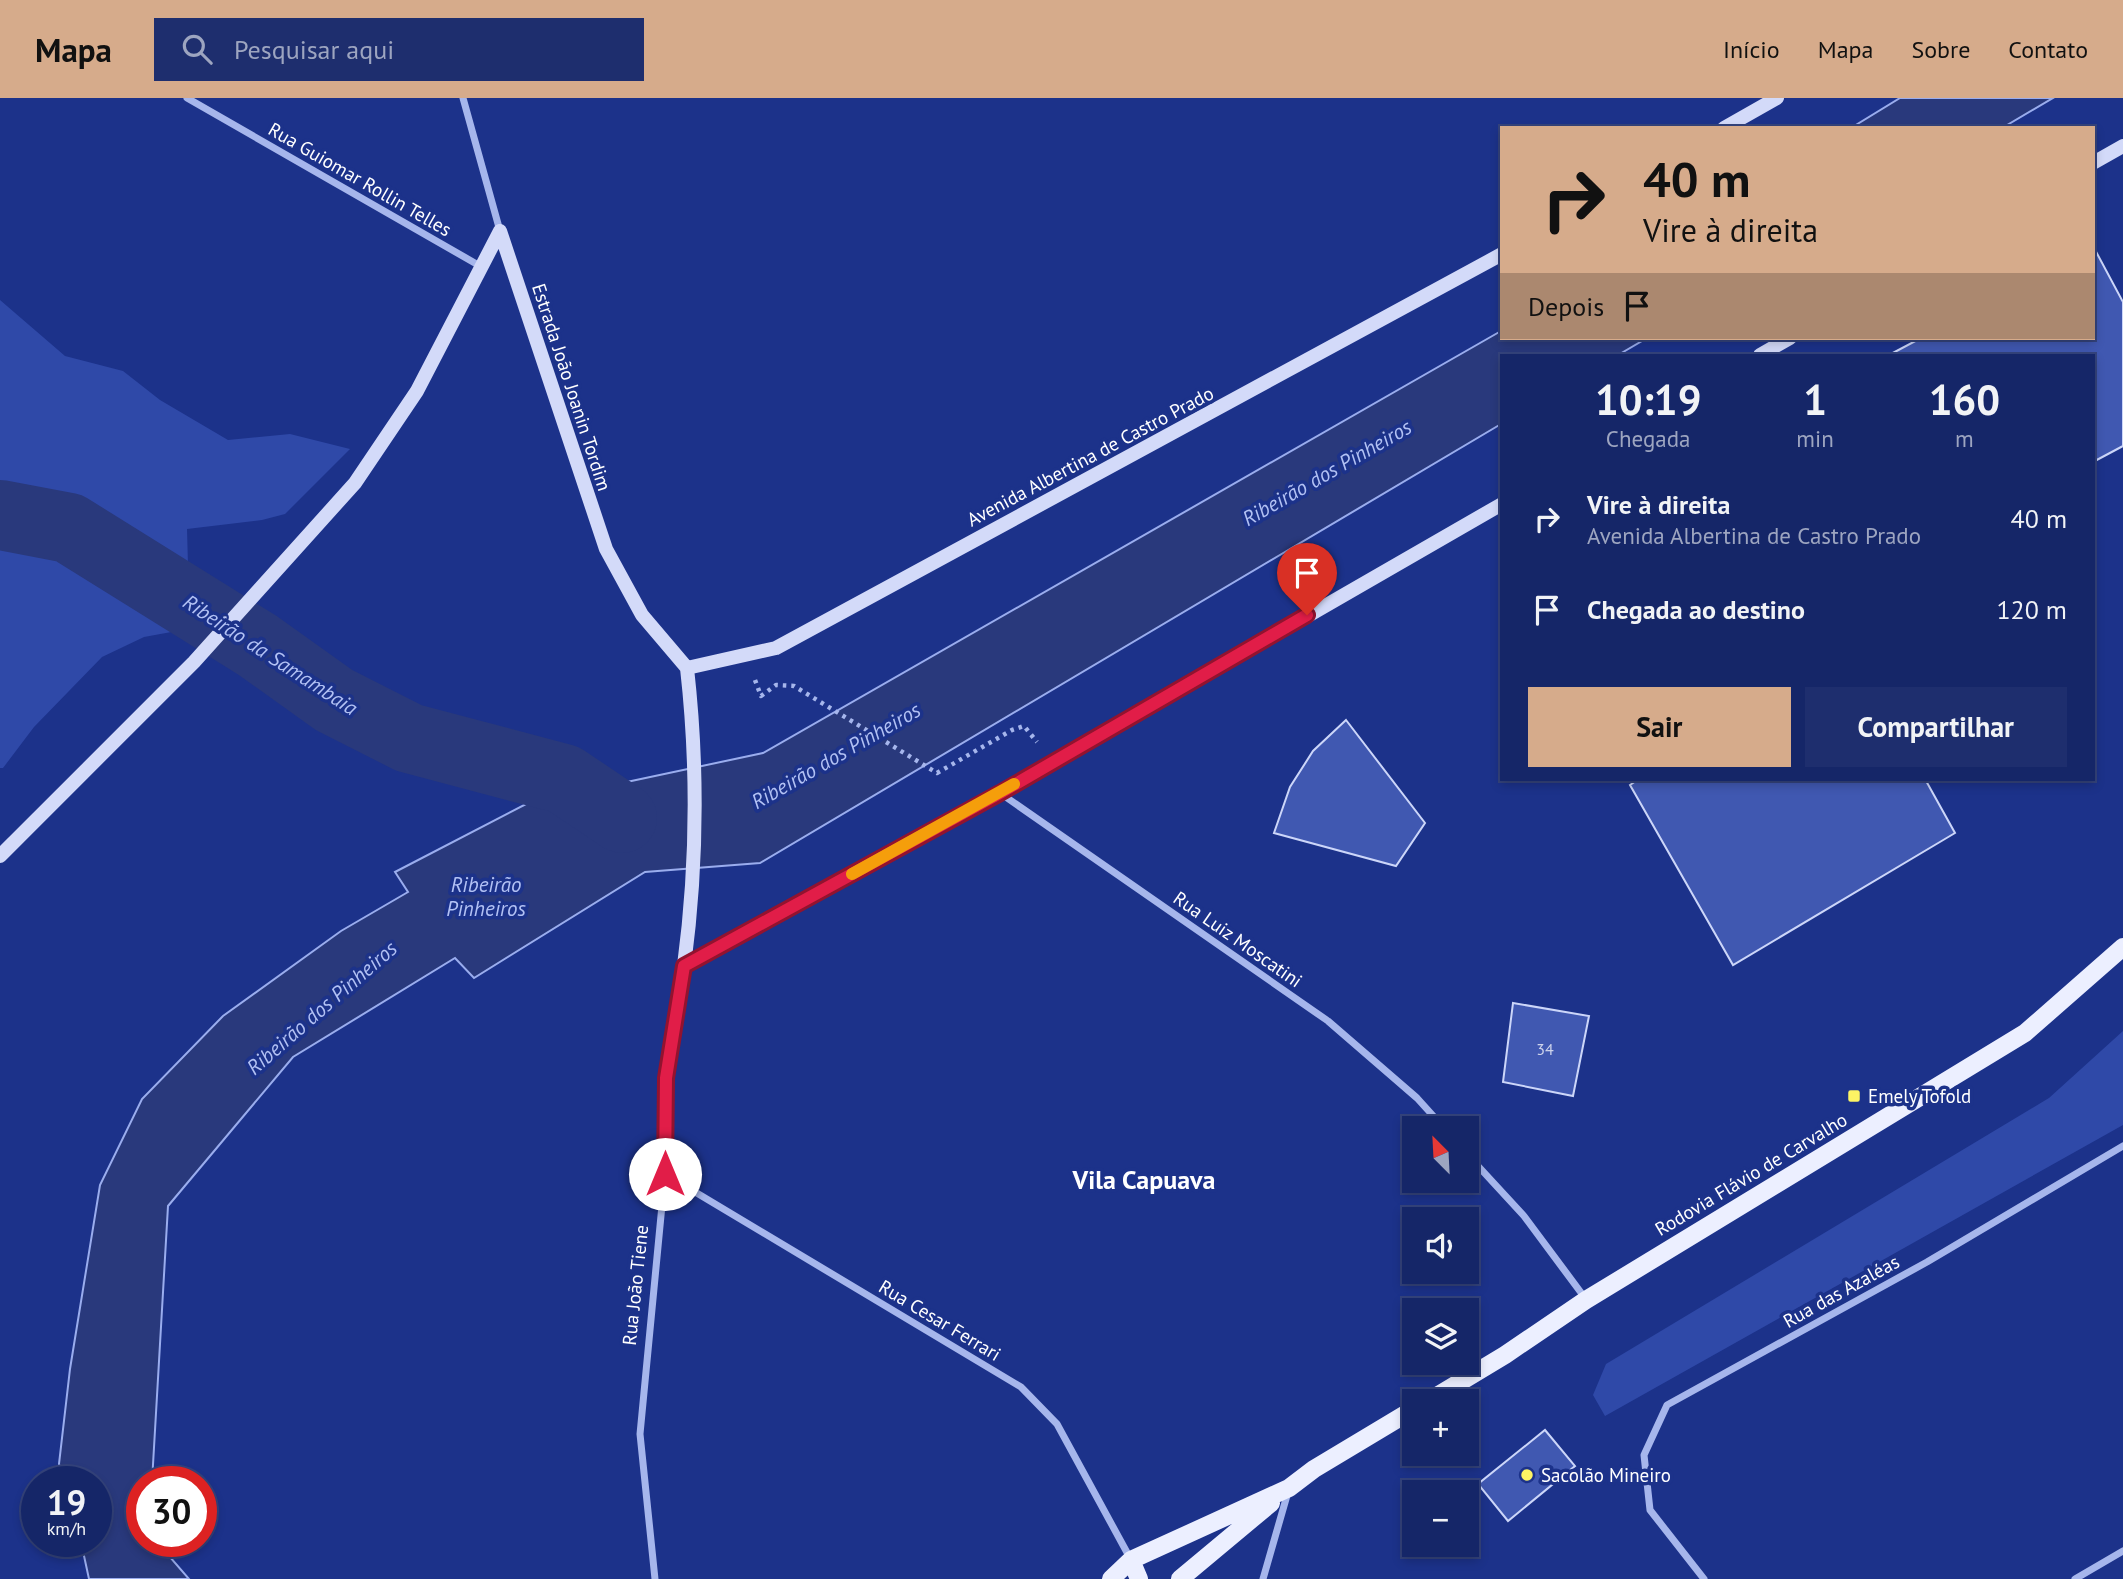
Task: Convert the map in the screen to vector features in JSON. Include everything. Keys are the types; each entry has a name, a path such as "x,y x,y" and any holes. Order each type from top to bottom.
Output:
{"main road":[{"path":"1728,126 1777,98"},
{"path":"2095,162 2123,146"},
{"path":"0,856 194,662 355,483 418,391 500,231"},
{"name":"Estrada João Joanin Tordim","path":"500,231 606,549 642,615 687,668"},
{"name":"Avenida Albertina de Castro Prado","path":"687,668 776,648 1500,255"},
{"path":"1762,354 1786,340"},
{"path":"684,966 1000,793 1500,505"},
{"name":"Rua João Tiene","path":"684,966 692,905 694,796 687,668"},
{"name":"Rodovia Flávio de Carvalho","path":"1449,1389 1505,1355 1586,1300 2025,1033 2123,947"},
{"path":"1180,1579 1314,1469 1402,1416"},
{"path":"1111,1579 1131,1560 1289,1488"},
{"path":"1131,1560 1139,1579"}],"street":[{"name":"Rua Guiomar Rollin Telles","path":"187,98 480,266"},
{"name":"Estrada João Joanin Tordim","path":"463,98 500,231"},
{"name":"Rua Luiz Moscatini","path":"1000,793 1328,1021 1417,1098 1433,1116"},
{"name":"Rua João Tiene","path":"655,1579 640,1434 665,1174 666,1078 684,966"},
{"name":"Rua das Azaléas","path":"1704,1579 1650,1510 1644,1455 1667,1405 1927,1262 2123,1146"},
{"path":"1479,1167 1524,1216 1586,1300"},
{"name":"Rua Cesar Ferrari","path":"665,1174 1021,1387 1058,1424 1131,1560"},
{"path":"1263,1579 1289,1488"},
{"path":"2075,1579 2123,1551"}],"path":[{"path":"761,696 776,685 794,686 937,773 1012,730 1024,726 1052,763"}],"shaded area":[{"path":"0,300 65,356 123,371 160,400 228,440 290,434 350,449 285,514 262,520 187,529 188,565 215,624 144,637 102,657 34,727 3,768 0,768"},
{"path":"2123,1031 2123,1125 1605,1416 1593,1395 1606,1364 2049,1098"}],"water":[{"path":"1900,98 2053,98 2005,126 1854,126"},
{"name":"Ribeirão Pinheiros","path":"1500,332 1500,340 1644,340 1620,354 1500,354 1500,425 760,863 645,872 474,978 455,958 293,1057 168,1206 153,1466 126,1466 126,1557 170,1557 189,1579 89,1579 84,1557 112,1557 112,1466 59,1464 70,1369 100,1185 142,1099 223,1016 341,931 408,892 395,872 528,803 763,753"}],"building":[{"path":"2095,250 2123,302 2123,446 2095,461 2095,354 1891,354 1917,340 2095,340"},
{"path":"1346,720 1425,823 1396,866 1274,833 1290,787 1313,751"},
{"path":"1636,781 1926,781 1955,833 1733,965 1630,785"},
{"path":"1513,1003 1589,1016 1573,1096 1503,1082"},
{"name":"Sacolão Mineiro","path":"1545,1430 1575,1466 1508,1521 1479,1483"}],"waterway":[{"name":"Ribeirão da Samambaia","path":"0,515 69,528 257,645 334,700 409,738 564,779 622,818"}],"slow traffic":[{"path":"852,874 1014,784"}],"place":[{"name":"Emely Tofold","path":"1854,1096"},
{"name":"Sacolão Mineiro","path":"1527,1475"}],"district":[{"name":"Vila Capuava","path":"1144,1180"}],"route":[{"path":"665,1174 666,1078 684,966 1000,793 1307,615"}],"water label":[{"name":"Ribeirão dos Pinheiros","path":"1327,473"},
{"name":"Ribeirão dos Pinheiros","path":"836,756"},
{"name":"Ribeirão dos Pinheiros","path":"322,1008"}]}
